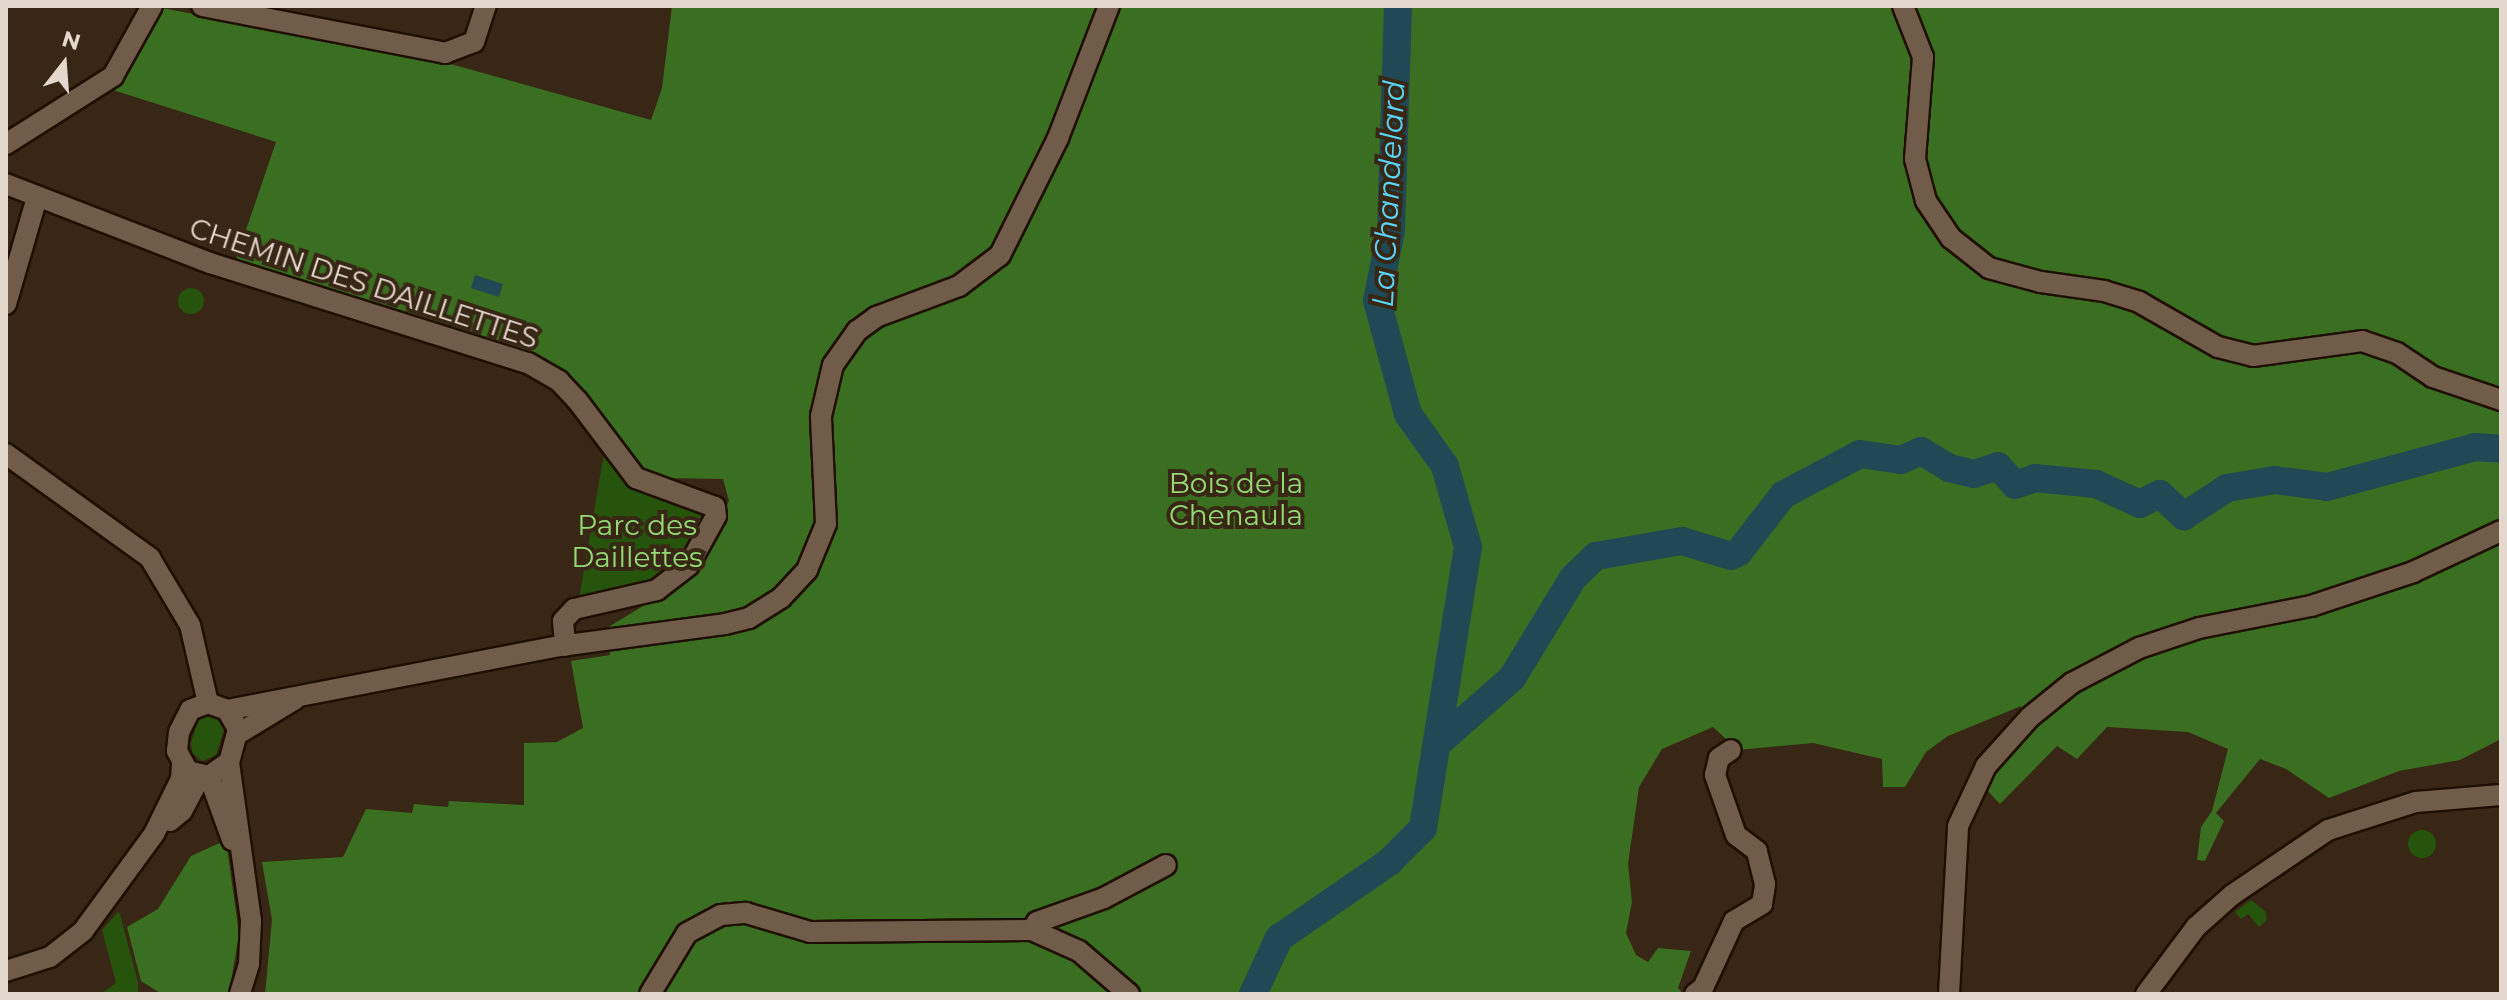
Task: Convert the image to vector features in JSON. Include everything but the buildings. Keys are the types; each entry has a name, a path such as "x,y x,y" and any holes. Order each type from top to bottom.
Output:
{"street":[{"path":"6,144 113,76 152,6"},
{"path":"202,6 445,53 474,42 486,6"},
{"path":"244,865 223,814 179,732 190,710 294,700 565,646 749,618 795,586 815,557 826,524 822,400 846,344 876,317 977,276 1009,242 1053,148 1109,6"},
{"path":"1903,6 1923,57 1915,159 1926,201 1951,238 1989,268 2041,282 2104,291 2139,302 2218,347 2253,356 2362,341 2397,353 2433,377 2501,400"},
{"name":"CHEMIN DES DAILLETTES","path":"6,184 210,263 528,363 559,381 577,400 636,478 715,507 716,516 689,565 657,590 574,609 563,621 565,646"},
{"path":"6,304 37,197"},
{"path":"6,454 131,541 168,579 190,625 218,706 238,734"},
{"path":"1949,994 1958,826 1986,766 2030,717 2072,683 2139,648 2199,628 2311,606 2413,572 2501,531"},
{"path":"240,994 249,964 251,921 229,762 238,734 294,700"},
{"path":"1695,994 1703,988 1734,921 1762,904 1765,884 1757,851 1736,835 1715,775 1719,758 1731,750"},
{"path":"6,971 50,957 76,939 154,834 178,787 198,772 229,762"},
{"path":"182,811 198,772"},
{"path":"2146,994 2214,911 2262,871 2328,830 2416,802 2501,795"},
{"path":"154,834 182,811 202,806 223,814"},
{"path":"1032,930 1037,922 1104,898 1166,865"},
{"path":"650,994 687,933 721,915 746,913 810,932 1032,930 1079,951 1129,994"}],"green space":[{"name":"Bois de la Chenaula","path":"672,6 2501,6 2501,739 2460,760 2399,771 2329,798 2286,769 2260,759 2216,813 2224,821 2205,861 2197,860 2201,827 2212,811 2228,749 2188,732 2107,727 2077,759 2057,746 2000,804 1986,789 2016,746 2021,706 1948,736 1926,752 1905,787 1883,787 1882,759 1813,743 1738,750 1713,727 1662,749 1639,787 1628,864 1632,902 1626,933 1636,955 1648,962 1658,948 1691,951 1678,988 1683,994 265,994 272,920 262,862 343,857 366,809 412,813 414,804 448,807 449,801 524,805 524,743 557,742 583,728 571,661 610,655 607,628 692,576 729,501 723,479 664,478 639,469 562,369 528,353 235,262 276,142 113,90 156,7 422,56 651,120 662,88"},
{"path":"191,288 200,292 204,301 200,310 191,314 182,310 178,301 182,292"},
{"name":"Parc des Daillettes","path":"604,453 632,485 659,500 710,508 703,538 657,584 579,599"},
{"path":"207,716 218,718 224,729 216,755 202,761 192,753 191,743 198,721"},
{"path":"2422,830 2432,834 2436,844 2432,854 2422,858 2412,854 2408,844 2412,834"},
{"path":"226,840 239,934 229,994 162,994 141,981 127,927 158,909 191,856"},
{"path":"2251,900 2265,911 2267,920 2259,927 2248,914 2241,919 2235,912"},
{"path":"119,911 138,982 138,994 101,994 116,983 102,930"}],"water":[{"path":"475,275 503,284 499,297 471,288"}],"waterway":[{"name":"La Chandelard","path":"1253,994 1279,938 1389,862 1423,828 1468,547 1445,466 1408,414 1377,301 1391,230 1398,6"},
{"path":"1437,744 1512,678 1573,578 1596,556 1682,541 1731,556 1739,552 1783,495 1860,454 1901,460 1921,451 1949,468 1974,474 1998,466 2015,485 2035,478 2096,484 2140,504 2160,494 2184,516 2227,488 2275,480 2327,487 2475,447 2501,449"}]}
